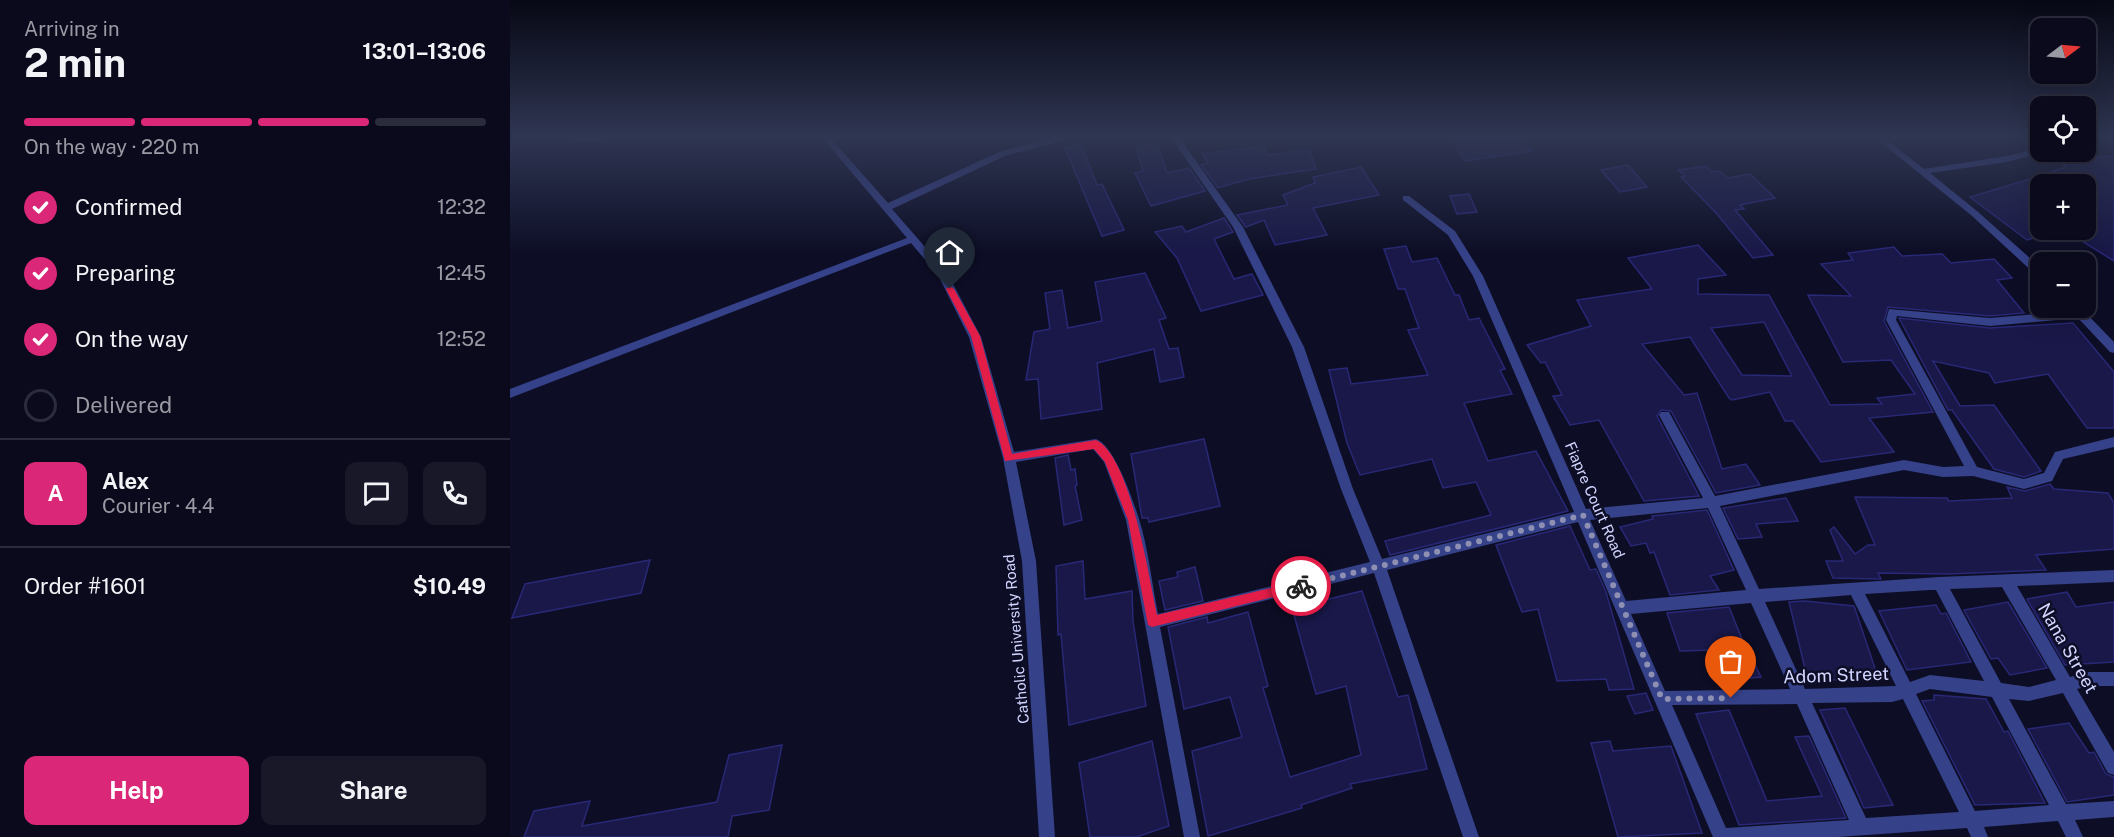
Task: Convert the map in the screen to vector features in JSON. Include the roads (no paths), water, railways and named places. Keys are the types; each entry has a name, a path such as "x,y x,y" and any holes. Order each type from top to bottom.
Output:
{"street":[{"name":"Catholic University Road","path":"858,175 942,273 975,336 1009,458 1029,561 1047,837"},
{"path":"886,208 957,175"},
{"path":"1201,175 1238,227 1298,347 1347,489 1379,567 1471,837"},
{"path":"1926,175 1974,213 2030,264"},
{"name":"Fiapre Court Road","path":"1406,198 1452,234 1478,276 1624,608 1721,837"},
{"path":"510,394 913,239"},
{"path":"1973,471 1891,320 1893,312 1990,322 2030,317"},
{"path":"2085,318 2114,349"},
{"path":"1665,415 1712,502 1861,827"},
{"path":"1152,622 1583,515 1712,502 1904,465 1943,472 1973,471 2024,484 2048,477 2059,455 2114,442"},
{"path":"1009,458 1096,444 1109,460 1133,520 1192,837"},
{"path":"1624,608 1855,588 2114,576"},
{"name":"Nana Street","path":"2006,580 2114,767"},
{"path":"1939,583 2076,837"},
{"path":"1855,588 1973,819 1980,837"},
{"name":"Adom Street","path":"1662,699 1892,695 1930,682 2029,694 2089,679 2114,679"},
{"path":"1721,837 2114,809"}]}
